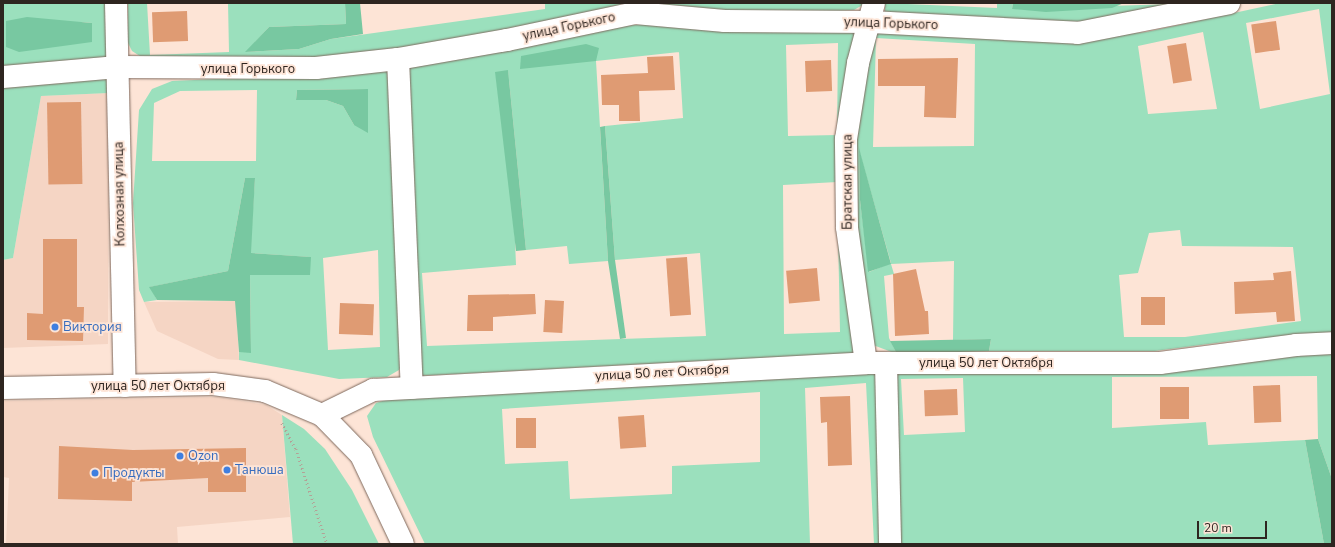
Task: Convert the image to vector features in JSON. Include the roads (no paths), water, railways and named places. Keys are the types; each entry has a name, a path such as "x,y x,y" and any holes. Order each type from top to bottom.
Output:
{"street":[{"name":"Колхозная улица","path":"116,3 125,386"},
{"name":"улица Горького","path":"3,77 118,67 240,71 316,68 398,59 636,8 725,22 873,12 1078,33 1229,3"},
{"name":"Братская улица","path":"873,12 858,63 846,139 847,228 876,363 890,544"},
{"path":"398,59 412,388"},
{"name":"улица 50 лет Октября","path":"3,388 213,384 265,391 322,415 373,390 876,363 1160,363 1332,343"},
{"path":"322,415 361,455 402,544"}],"place":[{"name":"Виктория","path":"55,327"},
{"name":"Ozon","path":"180,456"},
{"name":"Танюша","path":"227,470"},
{"name":"Продукты","path":"95,473"}]}
